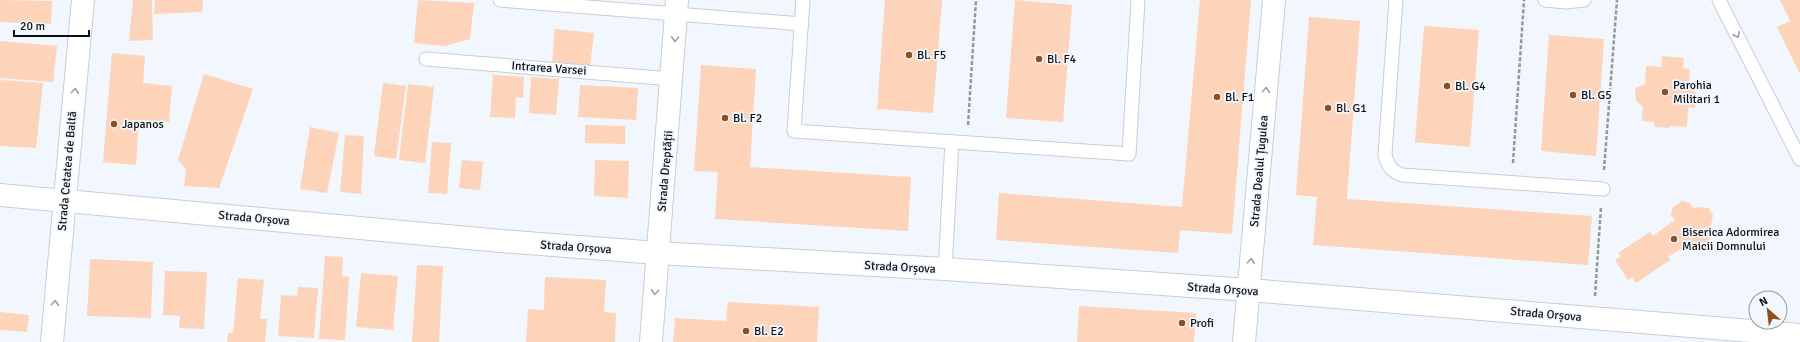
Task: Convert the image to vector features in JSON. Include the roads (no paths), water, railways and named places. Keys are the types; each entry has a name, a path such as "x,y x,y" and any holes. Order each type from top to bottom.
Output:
{"street":[{"name":"Strada Cetatea de Baltă","path":"52,342 83,0"},
{"name":"Strada Dealul Țugulea","path":"1244,342 1274,0"},
{"name":"Strada Dreptății","path":"651,342 677,7"},
{"name":"Strada Orșova","path":"0,195 493,240 658,253 945,269 1249,290 1800,335"}],"lane":[{"path":"500,0 677,7 802,24"},
{"path":"804,0 794,131 1129,154 1138,0"},
{"path":"1396,0 1385,154 1386,161 1394,172 1402,175 1603,189"},
{"path":"1545,0 1566,2 1584,0"},
{"path":"1719,0 1800,158"},
{"name":"Intrarea Varsei","path":"426,59 672,79"},
{"path":"945,269 952,142"}],"place":[{"name":"Bl. F5","path":"909,55"},
{"name":"Bl. F4","path":"1039,59"},
{"name":"Bl. G4","path":"1447,86"},
{"name":"Parohia Militari 1","path":"1665,92"},
{"name":"Bl. G5","path":"1573,95"},
{"name":"Bl. F1","path":"1217,97"},
{"name":"Bl. G1","path":"1328,108"},
{"name":"Bl. F2","path":"725,118"},
{"name":"Japanos","path":"114,124"},
{"name":"Biserica Adormirea Maicii Domnului","path":"1674,239"},
{"name":"Profi","path":"1182,323"},
{"name":"Bl. E2","path":"746,331"}]}
